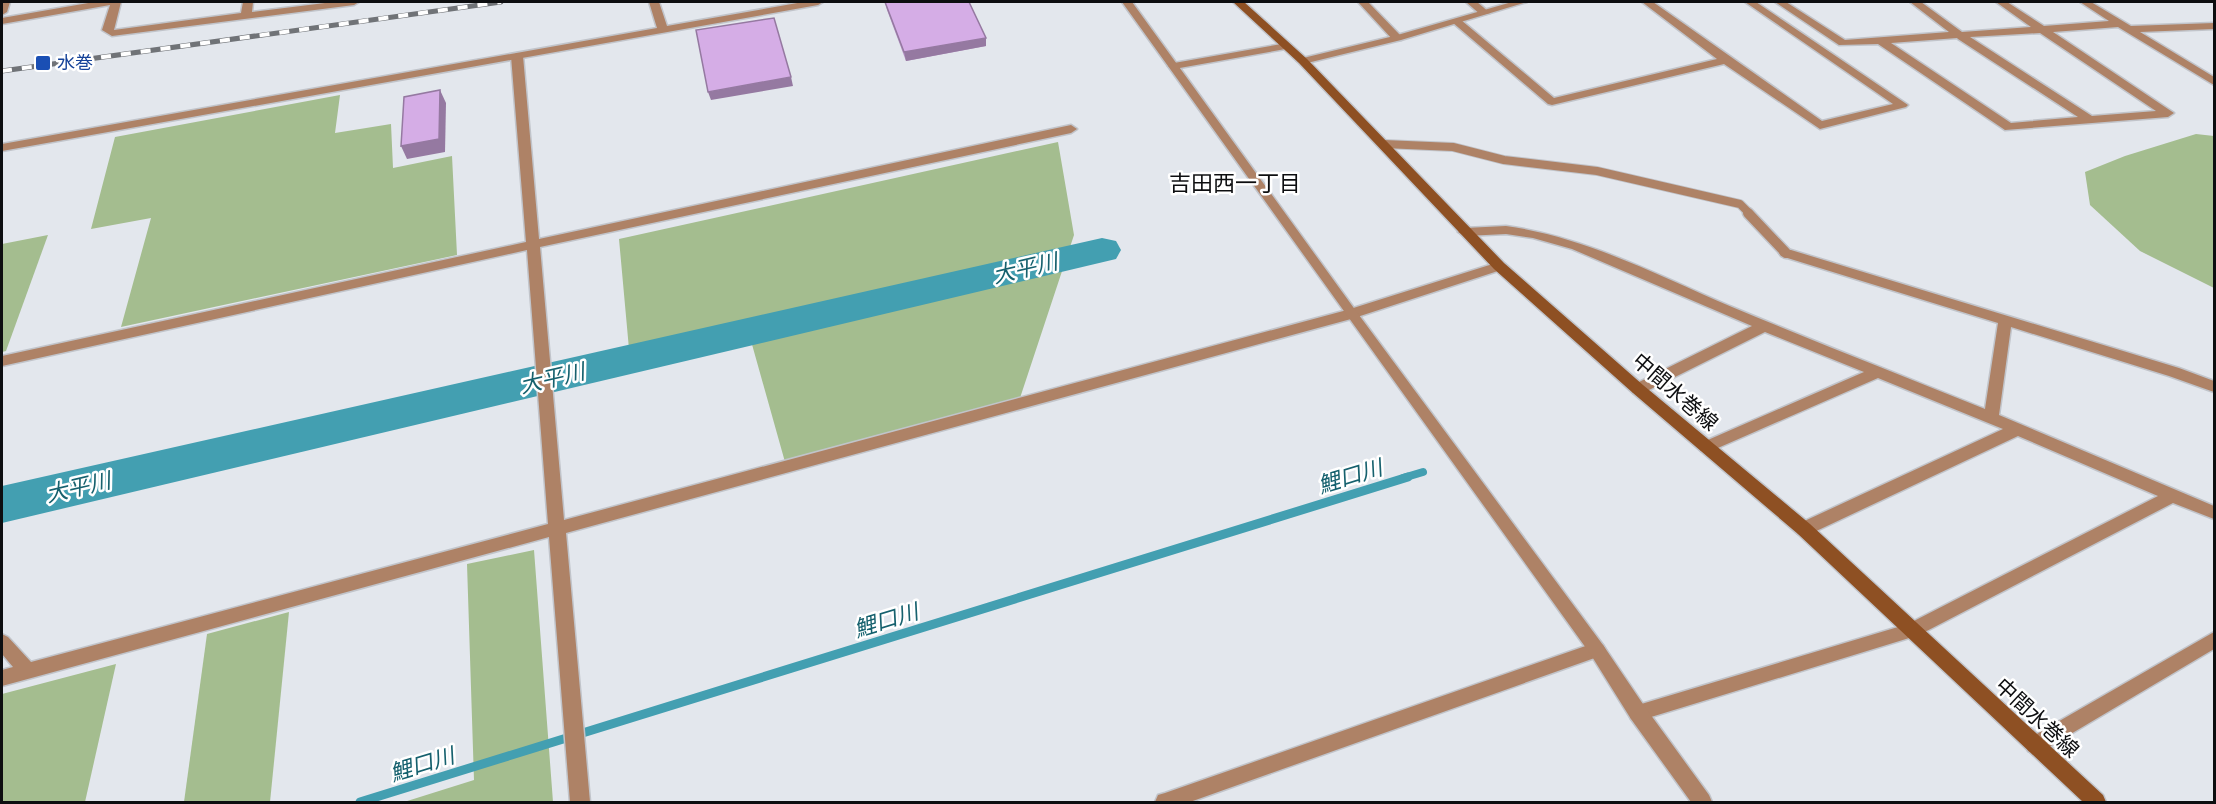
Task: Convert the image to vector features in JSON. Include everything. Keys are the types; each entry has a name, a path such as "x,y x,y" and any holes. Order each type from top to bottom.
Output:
{"main road":[{"name":"中間水巻線","path":"1238,2 1304,61 1499,266 1638,390 1804,529 2096,802"}],"street":[{"path":"2,12 5,2"},
{"path":"2,21 109,2"},
{"path":"116,2 107,30 112,33 354,2"},
{"path":"246,17 248,2"},
{"path":"654,2 663,30"},
{"path":"2,148 818,2"},
{"path":"1127,2 1351,314 1597,650 1638,713 1702,802"},
{"path":"1363,2 1397,39"},
{"path":"1471,2 1485,13"},
{"path":"1304,61 1397,39 1522,2"},
{"path":"1647,2 1820,125 1902,105 1750,2"},
{"path":"1779,2 1843,43 2123,26 2214,26"},
{"path":"1915,2 1962,36 2088,119"},
{"path":"1881,41 2009,127 2169,113 2001,2"},
{"path":"2085,2 2214,82"},
{"path":"1457,22 1552,102 1726,60"},
{"path":"1174,66 1287,46"},
{"path":"517,56 580,802"},
{"path":"2,361 1071,129"},
{"path":"1465,232 1506,230 1534,234 1577,246 2214,513"},
{"path":"1786,253 2174,372 2214,387"},
{"path":"2,678 1351,314 1499,266"},
{"path":"1991,418 2005,320"},
{"path":"1638,390 1764,326"},
{"path":"1706,447 1879,372"},
{"path":"1804,529 2016,430"},
{"path":"1638,713 1913,630 2172,496"},
{"path":"2035,745 2214,640"},
{"path":"2,642 28,671"},
{"path":"1165,802 1597,650"}],"lane":[{"path":"1384,144 1453,147 1503,160 1597,171 1740,204 1786,253"}],"green space":[{"path":"340,95 335,133 391,124 393,168 452,156 457,255 121,327 151,218 91,229 115,137"},
{"path":"2196,134 2214,136 2214,288 2140,251 2090,205 2085,172 2125,156"},
{"path":"1058,142 1074,235 1019,401 785,462 746,323 629,349 619,239"},
{"path":"48,235 6,351 2,352 2,244"},
{"path":"534,550 553,802 404,802 474,780 467,564"},
{"path":"289,612 270,802 184,802 207,634"},
{"path":"116,664 85,802 2,802 2,694"}],"building":[{"path":"885,2 969,2 986,38 904,52"},
{"path":"774,18 791,77 708,92 696,30"},
{"path":"440,90 439,139 401,146 404,97"}],"waterway":[{"name":"大平川","path":"2,505 1102,250"},
{"name":"鯉口川","path":"1403,478 1423,472"},
{"name":"鯉口川","path":"360,802 1408,477"}],"railway":[{"path":"2,71 501,2"}],"place":[{"name":"水巻","path":"43,63"}],"district":[{"name":"吉田西一丁目","path":"1235,183"}]}
